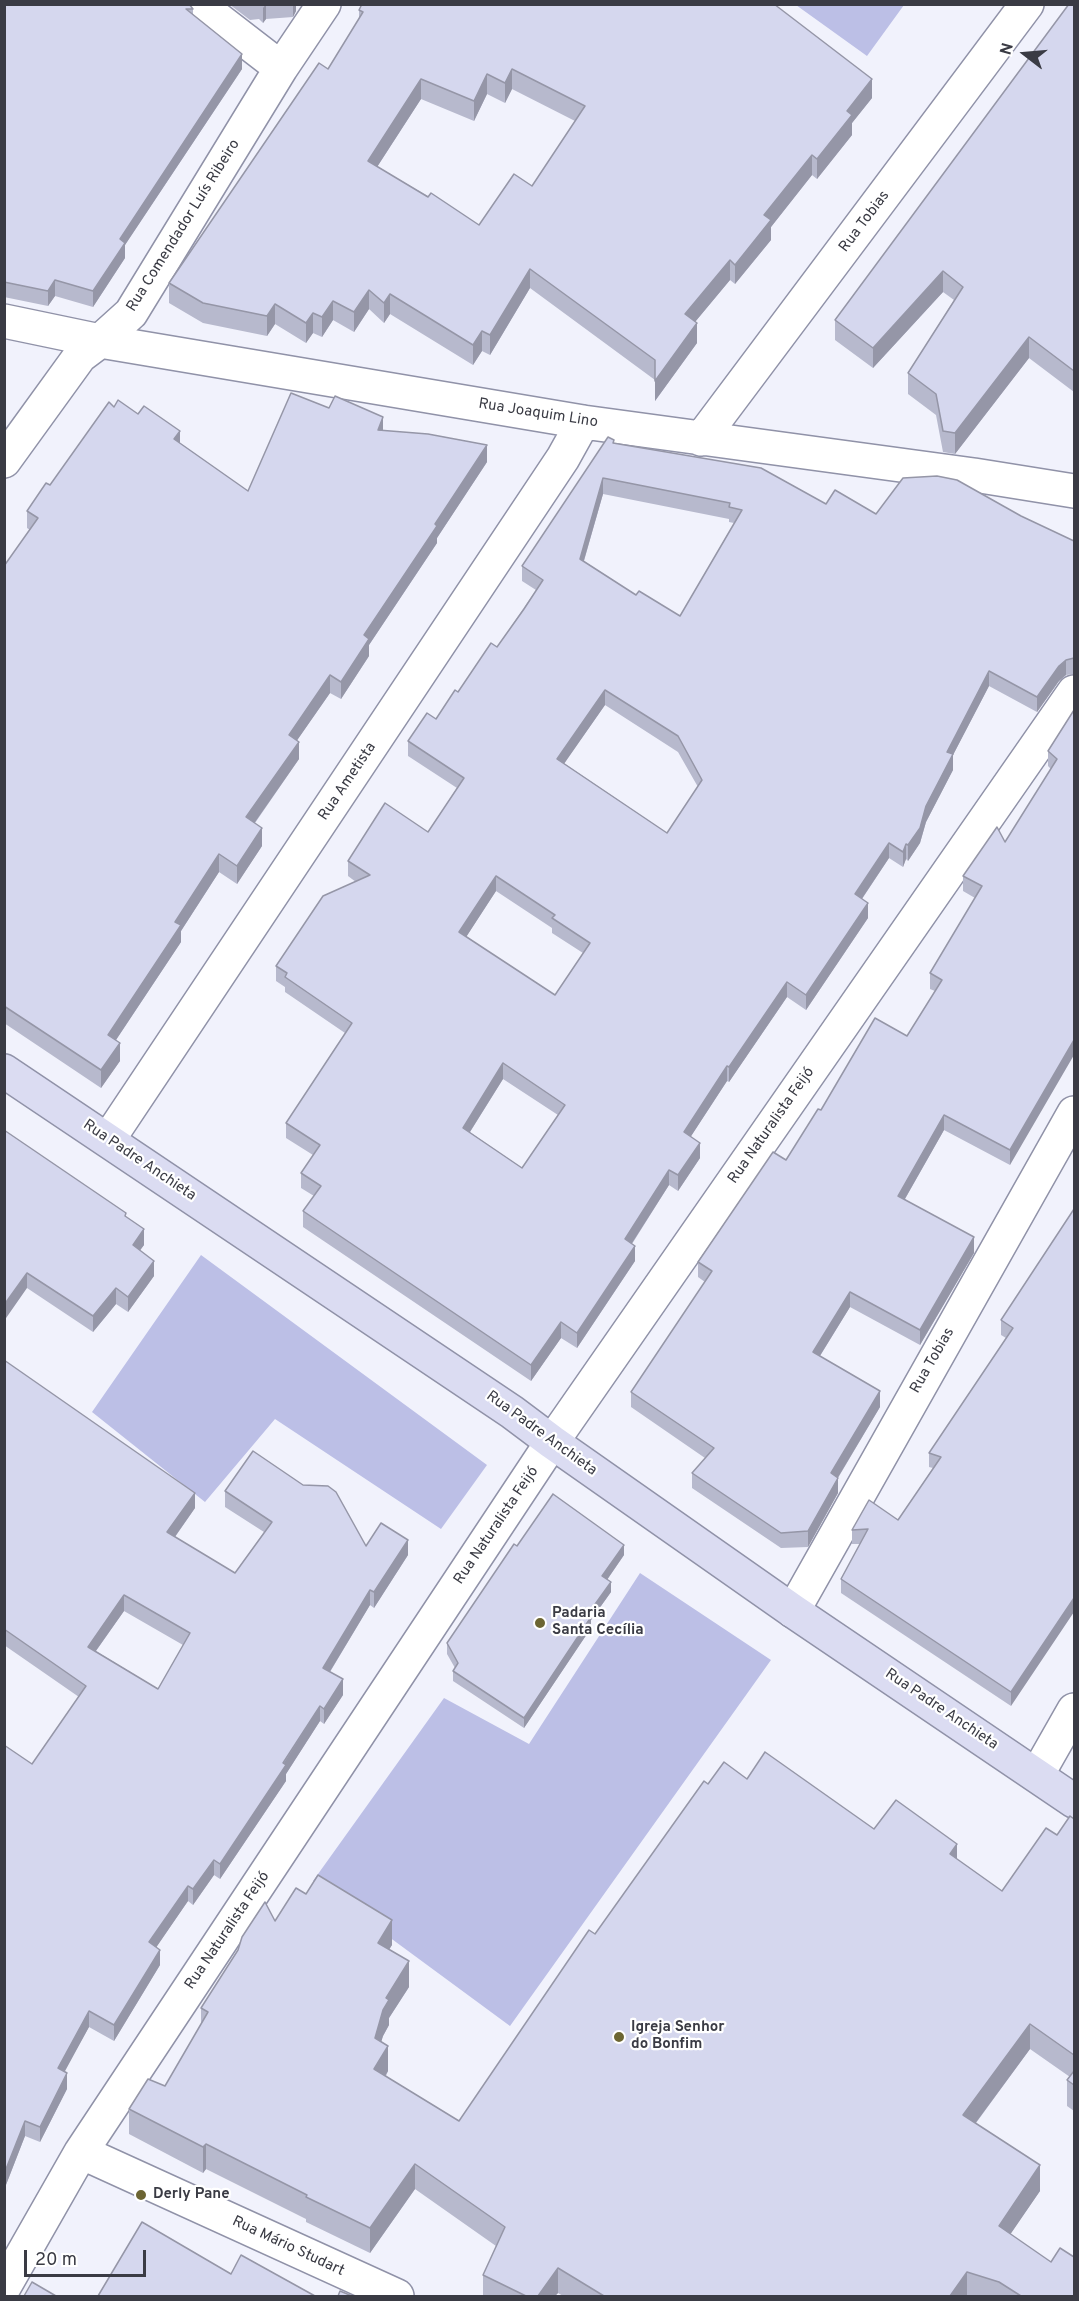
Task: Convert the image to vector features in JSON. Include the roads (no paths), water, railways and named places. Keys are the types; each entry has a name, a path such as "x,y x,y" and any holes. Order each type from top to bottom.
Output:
{"street":[{"path":"198,4 281,68"},
{"name":"Rua Comendador Luís Ribeiro","path":"4,461 80,356 131,313 281,68 324,4"},
{"name":"Rua Tobias","path":"701,439 1027,4"},
{"name":"Rua Joaquim Lino","path":"4,321 100,341 583,422 1074,491"},
{"name":"Rua Ametista","path":"108,1140 556,468 583,422"},
{"name":"Rua Naturalista Feijó","path":"4,2287 81,2152 552,1442 1074,692"},
{"name":"Rua Padre Anchieta","path":"4,1071 512,1412 793,1611 1074,1801"},
{"name":"Rua Tobias","path":"793,1611 1074,1113"},
{"path":"1037,1775 1074,1710"},
{"name":"Rua Mário Studart","path":"81,2152 397,2296"}],"place":[{"name":"Padaria Santa Cecília","path":"540,1623"},
{"name":"Igreja Senhor do Bonfim","path":"619,2037"},
{"name":"Derly Pane","path":"141,2195"}]}
